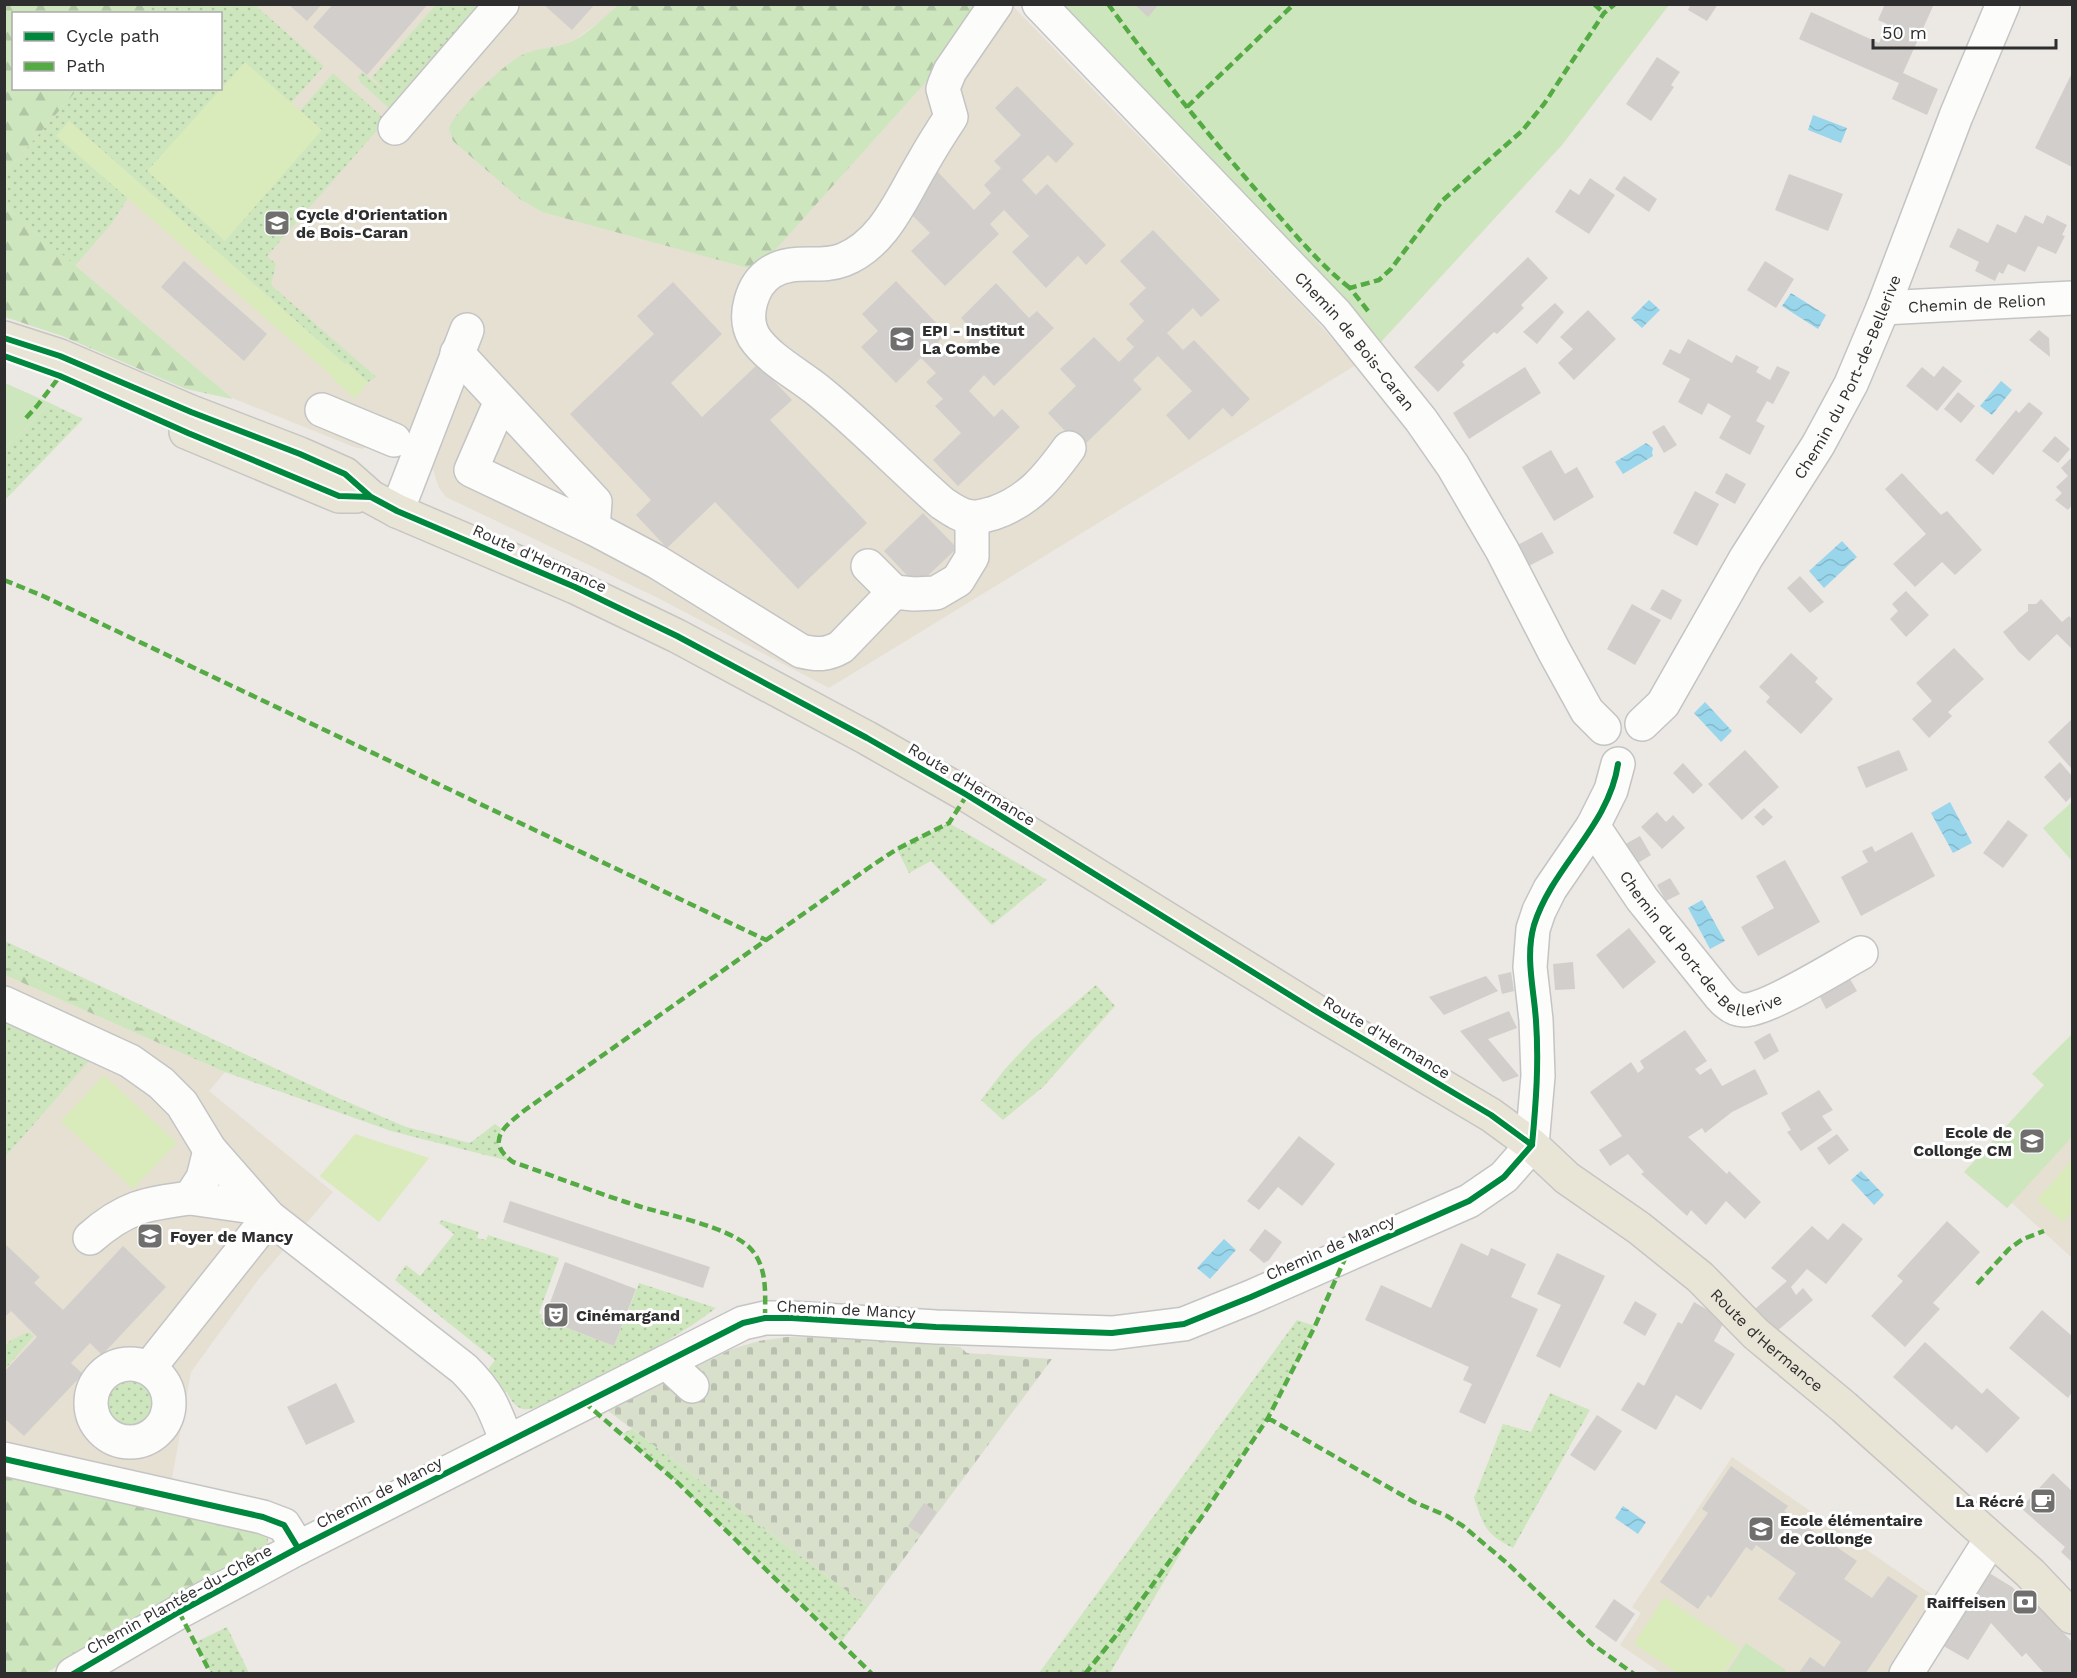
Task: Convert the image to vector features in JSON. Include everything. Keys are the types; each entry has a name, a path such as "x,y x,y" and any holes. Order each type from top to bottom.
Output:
{"main road":[{"name":"Route d'Hermance","path":"4,338 60,356 191,412 300,454 345,474 384,504"},
{"name":"Route d'Hermance","path":"4,356 60,376 339,496 384,504 575,587 677,636 867,738 967,795 1314,1010 1491,1115 1532,1144 1567,1178 1639,1228 1700,1277 1756,1334 1844,1407 2030,1573 2073,1617"}],"street":[{"path":"395,128 502,4"},
{"path":"996,4 950,71 943,89 951,117 886,227 856,253 844,260 831,264 791,265 771,272 756,289 750,306 750,325 755,337 781,364 820,392 942,503 961,514 972,517 1001,511 1025,499 1049,476 1069,448"},
{"name":"Chemin de Bois-Caran","path":"1039,4 1336,314 1415,412 1453,466 1502,550 1587,711 1604,728"},
{"name":"Chemin du Port-de-Bellerive","path":"1642,724 1663,704 1746,558 1818,445 1851,384 1883,308 1956,116 2003,4"},
{"name":"Chemin de Relion","path":"1883,308 2073,298"},
{"path":"384,504 462,342 501,401 595,502 593,528"},
{"path":"501,401 471,470 593,528 657,562 801,651 812,654 831,653 841,647 894,592"},
{"path":"322,410 394,440"},
{"path":"868,566 894,592 936,593 958,580 972,557 972,517"},
{"path":"1628,716 1642,724 1647,731 1648,738 1645,753 1634,763 1618,764 1606,756 1600,740 1604,728 1612,719 1628,716"},
{"path":"1532,1144 1538,1076 1536,1020 1530,968 1533,929 1550,889 1593,826 1611,790 1618,764"},
{"name":"Chemin du Port-de-Bellerive","path":"1593,826 1642,899 1720,996 1733,1007 1744,1010 1765,1004 1861,953"},
{"path":"4,1003 130,1061 171,1091 182,1104 210,1150 265,1213 464,1369 487,1395 507,1442"},
{"name":"Chemin de Mancy","path":"298,1548 742,1323 765,1318 1112,1333 1184,1324 1469,1201 1504,1177 1532,1144"},
{"path":"190,1198 203,1178 210,1150"},
{"path":"90,1238 108,1222 148,1203 190,1198 265,1213"},
{"path":"149,1368 265,1213"},
{"path":"666,1362 692,1386"},
{"path":"4,1459 263,1517 284,1525 298,1548"},
{"path":"1906,1674 1991,1539"},
{"name":"Chemin Plantée-du-Chêne","path":"74,1674 179,1612 298,1548"}],"shaded area":[{"name":"EPI - Institut La Combe","path":"151,5 618,5 453,141 521,200 542,212 977,25 1012,5 1309,313 1356,365 829,688 656,597 446,497 439,488 433,470 370,445 362,449 354,447 232,398 5,206 5,173 77,90 222,90 222,12 144,12"},
{"name":"Foyer de Mancy","path":"5,975 225,1072 209,1091 333,1192 258,1280 191,1372 171,1484 5,1450"},
{"name":"Ecole de Collonge CM","path":"2072,1110 2072,1258 2012,1203 2007,1208 1964,1172"},
{"name":"Ecole élémentaire de Collonge","path":"1732,1457 1941,1601 1895,1673 1661,1673 1620,1645 1641,1613 1632,1607"}],"green space":[{"path":"5,4 151,5 144,12 12,12 12,90 77,90 5,173"},
{"path":"151,5 255,5 324,66 291,103 244,62 322,131 300,111 333,73 386,120 267,256 276,264 271,285 376,377 368,382 69,121 57,136 128,198 112,223 75,266 5,206 5,173 77,90 222,90 222,12 144,12"},
{"path":"436,5 486,5 391,110 360,82 358,77 362,72 386,92 372,77"},
{"path":"618,5 980,5 977,25 759,268 748,268 542,212 521,200 453,141 449,128 460,111 481,88 514,59 528,52 577,39"},
{"path":"1053,5 1669,5 1562,145 1381,342"},
{"path":"245,62 322,130 225,241 147,171"},
{"path":"69,121 368,382 355,399 333,377 56,136"},
{"path":"5,206 232,399 186,389 62,336 5,317"},
{"path":"4,383 50,403 5,449"},
{"path":"50,403 83,419 5,500 5,449"},
{"path":"2072,802 2072,861 2043,828"},
{"path":"949,823 1047,880 992,925 931,861 909,873 897,849"},
{"path":"5,941 336,1097 406,1127 470,1143 495,1124 502,1129 499,1139 500,1148 513,1162 391,1131 225,1072 161,1044 163,1039 5,967"},
{"path":"5,967 164,1039 161,1044 5,975"},
{"path":"1096,985 1115,1006 1043,1087 1003,1120 981,1100 1005,1069 1033,1039"},
{"path":"5,1013 96,1053 5,1157"},
{"name":"Ecole de Collonge CM","path":"2072,1034 2072,1137 2007,1208 1964,1172 2044,1085 2032,1074"},
{"path":"104,1075 177,1143 133,1189 61,1121"},
{"path":"355,1134 429,1158 379,1222 320,1176"},
{"path":"2071,1161 2072,1211 2063,1222 2037,1200"},
{"path":"442,1220 479,1232 477,1238 486,1240 488,1235 559,1258 539,1313 542,1315 541,1318 614,1346 639,1283 716,1308 675,1336 611,1372 545,1405 522,1409 510,1399 507,1392 501,1394 484,1375 495,1360 395,1280 406,1265 420,1276 454,1234 439,1223"},
{"path":"1297,1320 1315,1326 1268,1418 1203,1515 1110,1673 1039,1673"},
{"path":"28,1332 34,1336 5,1369 5,1345"},
{"path":"787,1337 852,1338 960,1347 967,1353 1052,1359 868,1607 607,1410 732,1349 759,1341"},
{"path":"124,1373 136,1373 151,1381 159,1396 159,1408 151,1423 136,1431 124,1431 109,1423 101,1408 101,1396 109,1381"},
{"path":"1550,1393 1590,1410 1513,1548 1496,1538 1487,1528 1474,1498 1503,1424 1531,1432"},
{"path":"632,1429 868,1607 841,1642 678,1483 622,1434"},
{"path":"4,1468 267,1535 269,1545 266,1558 132,1622 46,1673 5,1673"},
{"path":"1664,1597 1740,1648 1723,1673 1678,1673 1634,1644"},
{"path":"227,1627 249,1673 211,1673 196,1642"},
{"path":"1746,1643 1786,1670 1784,1673 1726,1673"}],"water":[{"path":"1813,115 1847,128 1841,143 1808,130"},
{"path":"1791,293 1826,315 1818,329 1782,306"},
{"path":"1649,300 1660,310 1642,328 1631,318"},
{"path":"2001,381 2012,390 1992,415 1980,406"},
{"path":"1646,443 1653,448 1653,456 1623,474 1615,462"},
{"path":"1842,541 1857,557 1824,588 1809,571"},
{"path":"1705,702 1732,731 1721,742 1694,713"},
{"path":"1950,802 1972,843 1953,853 1931,813"},
{"path":"1702,900 1725,941 1710,949 1688,908"},
{"path":"1861,1171 1884,1195 1874,1205 1851,1180"},
{"path":"1224,1239 1236,1250 1210,1279 1197,1268"},
{"path":"1623,1506 1646,1522 1638,1534 1615,1518"}],"building":[{"path":"288,4 322,4 307,21"},
{"path":"333,4 428,4 367,75 313,27"},
{"path":"543,4 595,4 572,30"},
{"path":"1134,4 1159,4 1148,17"},
{"path":"1691,4 1718,4 1707,21 1688,10"},
{"path":"1885,4 1934,4 1903,73 1938,89 1927,115 1892,99 1899,83 1799,39 1811,12 1879,43 1887,24 1878,20"},
{"path":"1657,57 1680,72 1671,85 1674,87 1651,121 1626,104"},
{"path":"2072,73 2072,167 2035,148"},
{"path":"1017,86 1074,144 1056,163 1048,155 1022,180 1036,195 1047,184 1106,245 1086,265 1078,256 1046,288 1012,252 1029,236 1004,210 990,224 999,234 945,286 911,251 930,233 902,205 937,171 974,210 991,193 984,185 1001,168 994,161 1021,135 995,108"},
{"path":"1789,174 1843,194 1828,231 1775,210"},
{"path":"1624,176 1657,199 1649,212 1615,189"},
{"path":"1590,178 1615,195 1589,234 1555,212 1570,189 1579,195"},
{"path":"2025,215 2043,224 2047,215 2067,225 2062,235 2065,236 2056,254 2038,246 2025,272 2008,264 2003,274 1999,272 1995,281 1975,271 1979,262 1949,247 1958,228 1988,243 1997,224 2016,233"},
{"path":"1153,230 1220,300 1201,317 1193,308 1167,333 1183,350 1194,340 1250,399 1232,417 1223,408 1189,440 1166,415 1192,391 1158,356 1133,380 1142,389 1081,448 1048,413 1076,386 1060,369 1094,337 1119,362 1134,347 1126,339 1144,321 1129,304 1146,288 1120,261"},
{"path":"1528,257 1548,278 1521,305 1524,308 1497,334 1494,332 1462,362 1465,365 1438,392 1414,367"},
{"path":"184,261 267,334 244,361 161,287"},
{"path":"1765,261 1794,279 1776,308 1747,290"},
{"path":"896,281 947,334 938,342 952,357 976,334 961,318 996,283 1029,318 1037,311 1054,328 994,386 984,375 969,391 994,417 1002,409 1020,427 958,486 933,460 961,433 935,406 943,399 926,382 936,373 921,358 896,383 861,347 878,331 862,314"},
{"path":"673,282 722,334 671,383 702,417 758,364 792,400 770,420 867,523 798,589 715,502 667,548 636,515 651,500 570,414 654,334 637,316"},
{"path":"1555,303 1564,312 1537,344 1523,332"},
{"path":"1588,310 1616,339 1574,380 1558,363 1573,349 1560,337"},
{"path":"2039,330 2049,338 2050,357 2029,340"},
{"path":"1688,339 1732,363 1736,355 1759,367 1756,372 1770,380 1777,366 1790,372 1773,404 1767,401 1756,421 1765,426 1750,455 1719,438 1731,416 1708,403 1702,415 1678,402 1690,379 1662,364 1670,349 1680,354"},
{"path":"1943,366 1962,381 1937,411 1906,386 1922,367 1934,377"},
{"path":"1525,367 1541,393 1469,439 1453,413"},
{"path":"1958,392 1975,406 1961,423 1944,409"},
{"path":"2029,402 2043,413 1993,475 1975,460 2016,410 2019,413"},
{"path":"1664,425 1677,445 1664,453 1652,432"},
{"path":"2055,436 2070,449 2058,463 2042,451"},
{"path":"1551,450 1565,474 1577,467 1594,497 1554,521 1522,467"},
{"path":"2071,458 2072,505 2068,510 2055,500 2062,493 2056,487 2068,476 2061,468"},
{"path":"1726,473 1746,484 1735,504 1715,493"},
{"path":"1902,473 1941,515 1947,511 1982,550 1955,575 1942,562 1915,587 1893,564 1926,534 1885,489"},
{"path":"1695,491 1719,504 1697,546 1673,533"},
{"path":"923,513 957,548 917,586 884,551"},
{"path":"1542,532 1554,553 1525,568 1514,547"},
{"path":"1800,576 1824,602 1810,613 1787,588"},
{"path":"1662,589 1682,600 1671,620 1650,609"},
{"path":"1906,591 1929,615 1906,637 1890,619 1898,611 1892,604"},
{"path":"2041,599 2062,622 2069,616 2072,619 2072,646 2071,648 2057,634 2029,661 2003,632 2028,611 2028,604 2036,604"},
{"path":"1632,604 1661,620 1635,665 1607,649"},
{"path":"1954,648 1984,679 1948,712 1952,716 1929,738 1912,719 1932,701 1916,683"},
{"path":"1791,653 1818,678 1815,682 1833,699 1801,734 1766,702 1770,697 1759,687"},
{"path":"2072,719 2072,769 2048,742"},
{"path":"1745,750 1779,787 1742,820 1708,784"},
{"path":"1899,750 1908,770 1866,788 1857,767"},
{"path":"2060,762 2072,776 2072,796 2066,802 2044,777"},
{"path":"1683,763 1703,785 1693,794 1673,773"},
{"path":"1764,808 1773,817 1763,826 1754,817"},
{"path":"1657,812 1666,822 1673,815 1685,828 1662,849 1641,827"},
{"path":"2008,820 2028,835 2003,868 1983,853"},
{"path":"1912,832 1935,876 1861,916 1841,877 1868,862 1862,851 1872,846 1875,852"},
{"path":"1640,836 1651,855 1633,866 1622,846"},
{"path":"1785,860 1820,922 1758,956 1741,927 1774,908 1756,876"},
{"path":"1670,878 1680,894 1666,901 1657,885"},
{"path":"1629,928 1656,962 1623,989 1596,955"},
{"path":"1573,962 1575,989 1555,990 1553,964"},
{"path":"1511,972 1514,991 1502,994 1498,975"},
{"path":"1847,974 1857,991 1826,1009 1817,991"},
{"path":"1486,976 1498,991 1444,1015 1429,997"},
{"path":"1509,1011 1517,1028 1488,1039 1519,1076 1503,1082 1460,1031"},
{"path":"1685,1030 1707,1061 1695,1069 1700,1075 1711,1068 1722,1086 1755,1069 1768,1094 1732,1112 1705,1133 1702,1128 1688,1137 1727,1174 1729,1171 1761,1202 1745,1219 1726,1201 1706,1225 1691,1210 1687,1216 1641,1174 1644,1172 1628,1154 1610,1166 1599,1150 1622,1136 1590,1092 1631,1062 1638,1073 1644,1068 1640,1061"},
{"path":"1770,1033 1779,1051 1764,1060 1754,1042"},
{"path":"1819,1090 1833,1110 1822,1116 1832,1130 1801,1151 1787,1132 1791,1130 1781,1113"},
{"path":"1837,1134 1849,1150 1829,1165 1817,1148"},
{"path":"1299,1136 1335,1164 1302,1206 1278,1187 1259,1210 1247,1201"},
{"path":"510,1201 710,1267 703,1288 503,1222"},
{"path":"1947,1221 1980,1252 1933,1303 1940,1309 1905,1347 1871,1316 1903,1281 1897,1276"},
{"path":"1843,1223 1863,1239 1826,1284 1807,1269 1791,1287 1796,1295 1803,1288 1813,1300 1776,1332 1764,1322 1755,1309 1787,1281 1771,1268 1812,1226 1828,1240"},
{"path":"1265,1229 1282,1242 1269,1260 1264,1263 1249,1250"},
{"path":"4,1243 40,1277 34,1283 63,1310 123,1246 166,1287 102,1355 90,1343 71,1363 83,1374 24,1436 4,1418 4,1372 37,1337 11,1311 4,1318"},
{"path":"1461,1243 1488,1256 1491,1248 1526,1264 1511,1297 1538,1309 1485,1424 1459,1412 1472,1384 1463,1380 1469,1367 1365,1320 1381,1285 1431,1308"},
{"path":"1557,1253 1605,1276 1560,1368 1536,1356 1561,1305 1537,1294"},
{"path":"565,1262 636,1289 614,1346 544,1319"},
{"path":"1635,1301 1657,1314 1645,1336 1623,1323"},
{"path":"1694,1302 1725,1320 1714,1341 1735,1354 1701,1410 1676,1395 1656,1430 1621,1410 1638,1382 1644,1386 1678,1322 1682,1324"},
{"path":"2042,1310 2072,1336 2072,1392 2068,1398 2009,1348"},
{"path":"1925,1342 1982,1394 1987,1388 2020,1418 1987,1453 1956,1425 1952,1430 1893,1377"},
{"path":"336,1383 355,1422 306,1445 287,1407"},
{"path":"1597,1415 1622,1431 1595,1471 1570,1455"},
{"path":"1731,1466 1788,1506 1784,1511 1857,1561 1844,1579 1872,1598 1888,1576 1918,1596 1865,1674 1798,1674 1810,1657 1824,1667 1841,1642 1778,1599 1796,1573 1756,1545 1752,1551 1746,1547 1711,1598 1708,1595 1698,1609 1660,1582 1708,1513 1702,1509"},
{"path":"2053,1473 2072,1491 2072,1562 2061,1552 2065,1547 2021,1508"},
{"path":"924,1503 937,1512 921,1535 908,1526"},
{"path":"1986,1571 2017,1592 2022,1588 2072,1642 2072,1674 2045,1674 2026,1653 2022,1657 1991,1623 1968,1660 1940,1644"},
{"path":"1614,1599 1635,1614 1616,1642 1595,1627"}],"marked path":[{"path":"1108,4 1167,82 1249,182 1308,249 1350,288"},
{"path":"1187,107 1294,4"},
{"path":"1594,4 1604,13"},
{"path":"1368,311 1350,288 1379,280 1391,269 1443,200 1522,131 1544,104 1604,13 1615,4"},
{"path":"26,418 60,376"},
{"path":"4,580 43,596 766,940"},
{"path":"765,1318 763,1272 756,1255 740,1240 712,1227 620,1200 513,1162 500,1147 501,1134 525,1110 867,869 897,849 949,823 967,795"},
{"path":"1977,1284 2009,1249 2023,1239 2044,1231"},
{"path":"1085,1674 1114,1638 1203,1515 1268,1418 1315,1326 1347,1254"},
{"path":"584,1402 678,1483 872,1674"},
{"path":"1268,1418 1414,1502 1447,1516 1463,1526 1508,1564 1592,1644 1634,1674"},
{"path":"179,1612 211,1674"}],"cycle path":[{"path":"4,338 60,356 191,412 300,454 345,474 371,497 397,511 575,587 677,636 867,738 967,795 1314,1010 1491,1115 1532,1145"},
{"path":"4,356 60,376 339,496 371,497"},
{"path":"1532,1145 1536,1098 1537,1037 1530,961 1531,937 1542,904 1553,884 1604,807 1613,786 1618,764"},
{"path":"73,1674 179,1612 298,1548 743,1323 765,1318 791,1318 936,1327 1112,1333 1184,1324 1469,1201 1504,1177 1532,1145"},
{"path":"4,1459 263,1517 284,1525 298,1548"}],"place":[{"name":"Cycle d'Orientation de Bois-Caran","path":"277,223"},
{"name":"EPI - Institut La Combe","path":"902,339"},
{"name":"Ecole de Collonge CM","path":"2032,1141"},
{"name":"Foyer de Mancy","path":"150,1236"},
{"name":"Cinémargand","path":"556,1315"},
{"name":"La Récré","path":"2043,1501"},
{"name":"Ecole élémentaire de Collonge","path":"1761,1529"},
{"name":"Raiffeisen","path":"2025,1602"}]}
